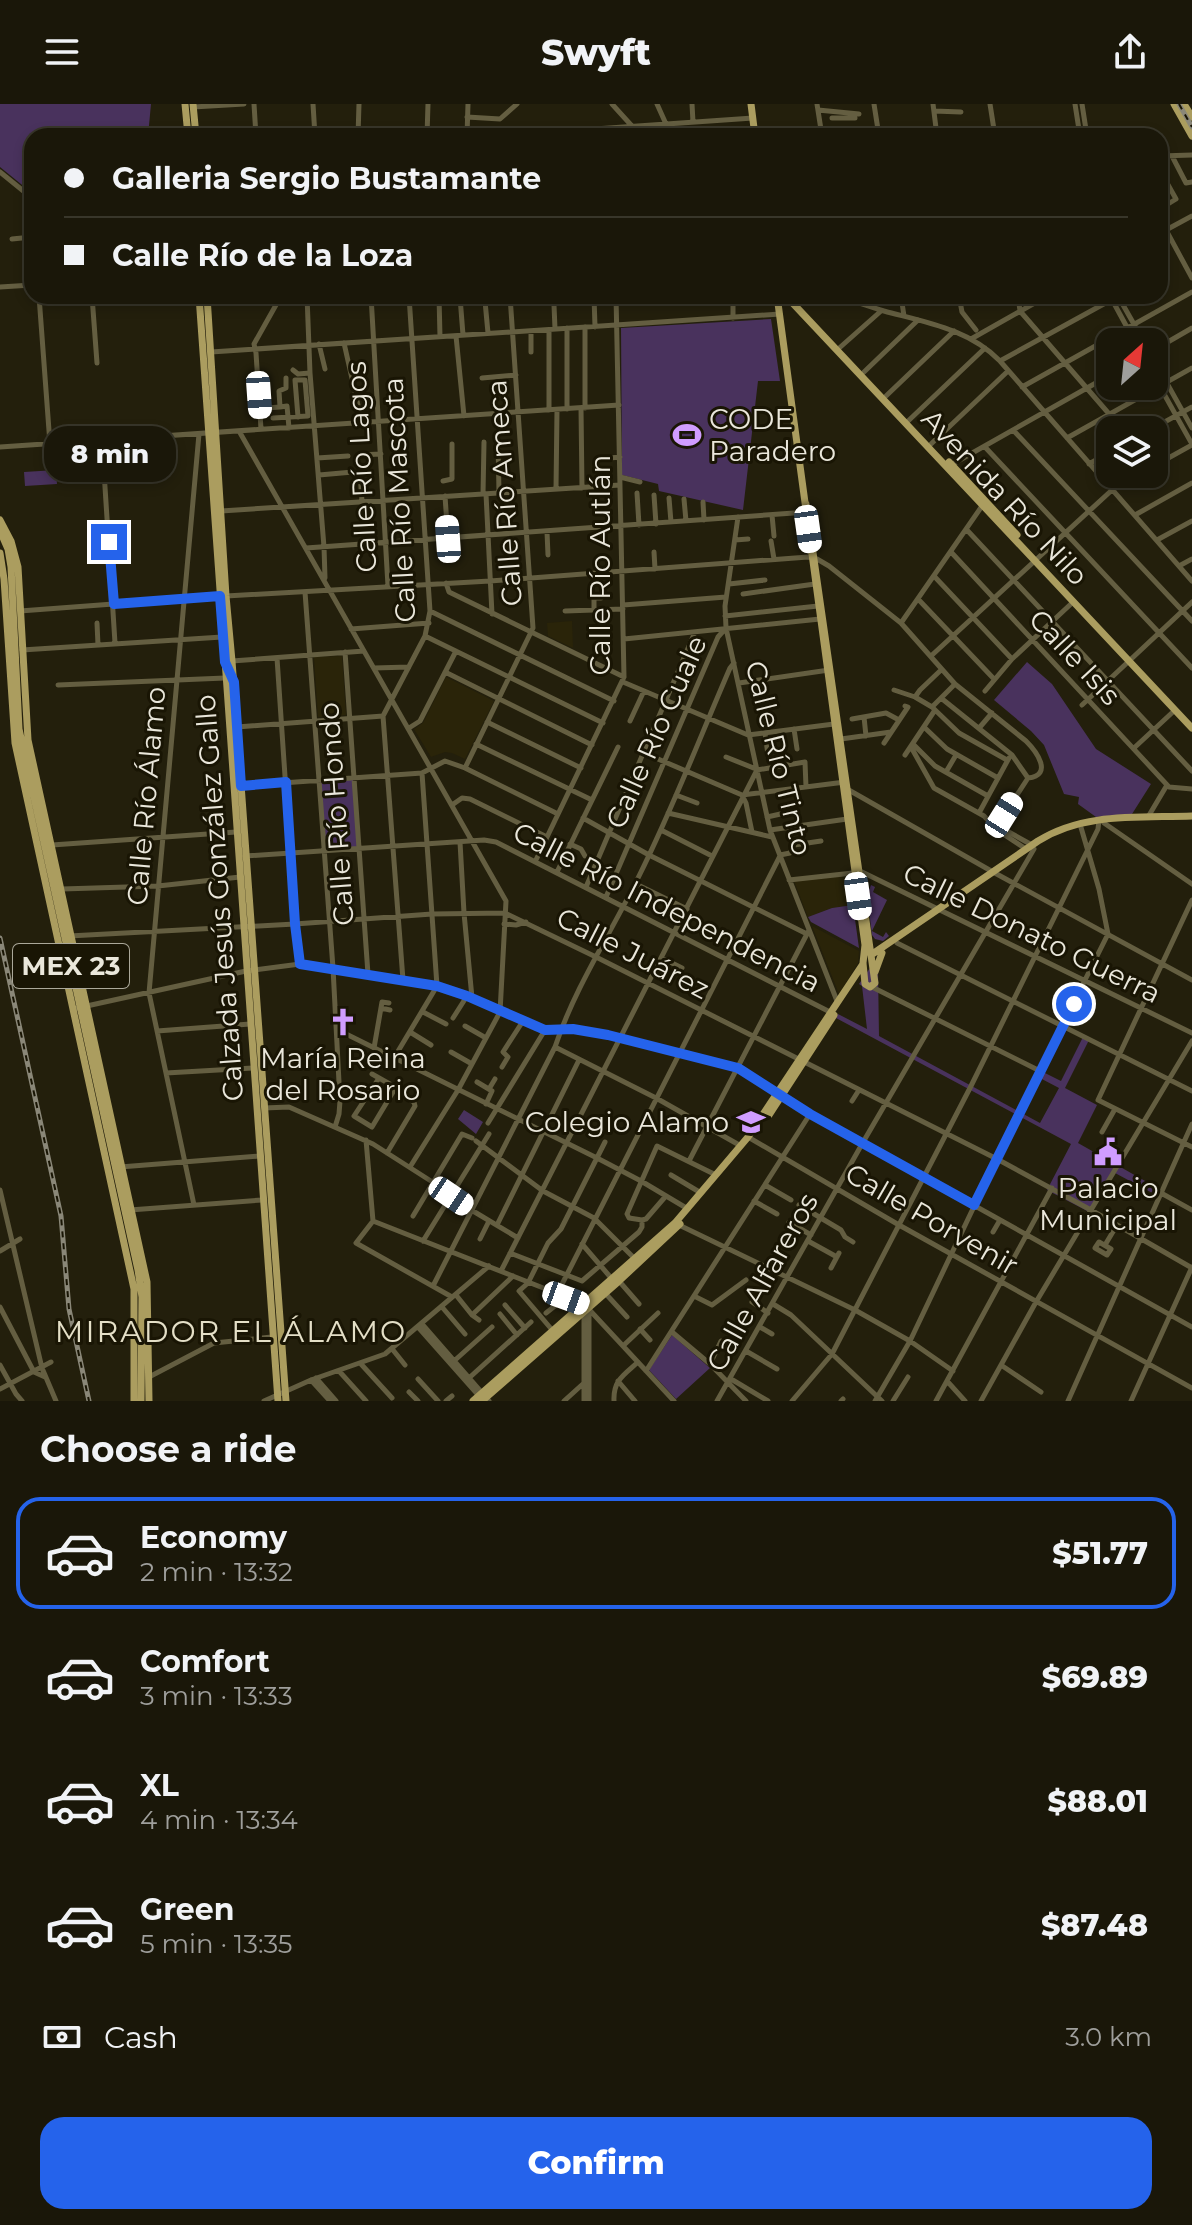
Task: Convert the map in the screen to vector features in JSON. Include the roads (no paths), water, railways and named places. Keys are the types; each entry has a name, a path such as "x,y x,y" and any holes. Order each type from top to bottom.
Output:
{"main road":[{"path":"751,104 754,128"},
{"path":"1174,104 1192,136"},
{"path":"1184,104 1192,117"},
{"path":"189,128 191,105"},
{"path":"191,105 195,128"},
{"name":"Calzada Jesús González Gallo","path":"200,304 228,662"},
{"name":"Calzada Jesús González Gallo","path":"208,304 211,352 208,433 221,511 222,637 228,662"},
{"path":"778,304 829,670 834,724 845,785 869,934 875,983 872,987 865,985 865,945 858,872 847,819 845,785 841,739 829,670 820,619 813,558"},
{"path":"780,314 790,304"},
{"name":"Avenida Río Nilo","path":"801,304 839,349 1192,728"},
{"name":"Avenida Río Nilo","path":"839,349 931,444 982,506 1192,722"},
{"path":"0,520 16,557 21,686"},
{"name":"MEX 23","path":"0,531 11,567 11,628 21,686 19,729 45,846 60,893 65,937"},
{"path":"0,553 11,628 15,743 45,846 65,937 134,1289 134,1401"},
{"path":"228,662 229,680"},
{"name":"Calzada Jesús González Gallo","path":"229,680 237,727 242,856 268,1163 280,1395"},
{"name":"Calzada Jesús González Gallo","path":"229,680 236,832 242,856 240,877 247,927"},
{"path":"801,1061 837,1001 872,958 1031,848 1080,825 1101,821 1148,817 1192,818"},
{"path":"1101,821 1192,818"},
{"path":"869,934 877,944 893,943"},
{"path":"65,937 148,1290 149,1401"},
{"path":"872,958 893,943"},
{"path":"874,974 882,953"},
{"path":"482,1399 677,1224 750,1138 863,968"},
{"name":"Calzada Jesús González Gallo","path":"250,971 250,1024 262,1200 272,1337 280,1395"},
{"path":"482,1399 553,1331 605,1293 635,1259 677,1224 750,1138"},
{"path":"261,1176 268,1163"},
{"path":"128,1210 142,1297 141,1401"},
{"path":"280,1395 286,1401"}],"street":[{"path":"191,105 244,104"},
{"path":"254,104 256,128"},
{"path":"313,104 314,128"},
{"path":"358,128 359,104"},
{"path":"427,128 428,104"},
{"path":"467,128 468,104"},
{"path":"467,117 500,119 517,104"},
{"path":"612,104 633,126"},
{"path":"657,104 666,124"},
{"path":"692,104 693,122"},
{"path":"874,104 878,128"},
{"path":"990,104 994,128"},
{"path":"1075,104 1079,128"},
{"path":"1082,104 1086,128"},
{"path":"821,128 818,107 857,116"},
{"path":"936,128 934,108 961,112"},
{"path":"832,118 847,115"},
{"path":"607,128 753,118"},
{"path":"500,119 501,128"},
{"path":"1168,156 1192,155"},
{"path":"1172,156 1189,182"},
{"path":"0,172 24,192"},
{"path":"1168,185 1178,199 1168,205"},
{"path":"1168,229 1192,216"},
{"path":"1168,233 1189,265 1192,278"},
{"path":"12,239 24,238"},
{"path":"0,287 24,286"},
{"path":"1113,304 1127,328 1192,292"},
{"path":"40,304 50,444"},
{"path":"93,304 97,363"},
{"path":"261,429 254,344 276,304"},
{"path":"273,418 308,416 307,304"},
{"name":"Calle Río Lagos","path":"371,304 388,587"},
{"name":"Calle Río Mascota","path":"383,716 425,636 430,611 409,304"},
{"path":"439,304 440,337"},
{"path":"460,304 464,416"},
{"path":"485,304 488,333"},
{"name":"Calle Río Ameca","path":"465,768 533,628 511,304"},
{"path":"594,304 595,327"},
{"name":"Calle Río Autlán","path":"535,862 624,680 616,304"},
{"path":"733,304 733,318"},
{"path":"861,304 954,331 985,348 1000,361 1192,581"},
{"path":"902,304 904,316"},
{"path":"960,304 962,312 976,330"},
{"path":"1019,304 1020,311 1110,414"},
{"path":"971,339 1033,304"},
{"path":"1000,361 1100,304"},
{"path":"1123,304 1136,328"},
{"path":"554,305 556,489"},
{"path":"839,349 882,310"},
{"path":"211,352 780,314"},
{"path":"864,372 918,320"},
{"path":"582,488 585,327"},
{"path":"567,328 567,409"},
{"path":"1168,342 1192,328"},
{"path":"531,331 531,352"},
{"path":"886,396 954,331"},
{"path":"344,343 362,423"},
{"path":"319,344 325,369"},
{"path":"1022,387 1096,346"},
{"path":"907,422 985,348"},
{"path":"322,361 330,360"},
{"path":"1168,382 1192,368"},
{"path":"293,370 298,374 310,373"},
{"path":"931,444 1008,371"},
{"path":"482,378 516,375"},
{"path":"286,378 286,389 279,391 289,428"},
{"path":"298,417 295,380 305,380 315,426 325,583"},
{"path":"949,467 1096,384"},
{"path":"1168,385 1192,428"},
{"path":"1067,438 1135,400"},
{"path":"1167,400 1192,444 1168,458"},
{"path":"260,417 267,408 310,403"},
{"path":"0,447 619,405"},
{"path":"1168,420 1192,407"},
{"path":"239,431 506,901 500,1012 458,1090 410,1167"},
{"path":"1014,431 1192,621"},
{"name":"Calle Río Álamo","path":"194,1205 149,993 184,598 208,433"},
{"path":"102,440 115,643"},
{"path":"498,441 499,493"},
{"path":"484,442 492,614"},
{"path":"443,481 452,479 452,444"},
{"path":"985,447 1192,668"},
{"path":"358,459 359,455 381,454"},
{"path":"317,458 348,456"},
{"path":"600,459 620,457"},
{"path":"1089,464 1096,460"},
{"path":"319,475 357,472 362,502"},
{"path":"620,477 640,482"},
{"path":"1135,515 1192,483"},
{"path":"221,511 620,485"},
{"path":"931,656 1116,488"},
{"path":"637,493 639,525"},
{"path":"654,495 656,524"},
{"path":"445,496 448,539"},
{"path":"669,498 671,522"},
{"path":"684,499 686,521"},
{"path":"703,502 704,520"},
{"path":"901,623 982,506"},
{"path":"306,548 488,537 806,510"},
{"path":"772,515 774,559"},
{"name":"Calle Río Tinto","path":"738,517 726,597 726,628 771,834 807,933 837,1001"},
{"path":"1157,540 1192,521"},
{"path":"966,529 1192,771"},
{"path":"547,532 548,555"},
{"path":"735,540 748,539"},
{"path":"654,552 655,569"},
{"name":"Calle Isis","path":"951,552 1169,787"},
{"path":"20,611 813,558 829,566 901,623 955,684 1026,741 1037,755 1040,771 1035,777 1028,778 1004,815 1002,824 1006,833"},
{"path":"1179,566 1192,559"},
{"path":"934,576 1012,659"},
{"path":"729,584 765,580"},
{"path":"446,583 449,592 644,691 748,735 834,724"},
{"path":"743,594 815,584"},
{"path":"305,592 337,1029 340,1101 335,1127"},
{"path":"565,611 726,597"},
{"path":"594,610 594,598 601,598"},
{"path":"918,599 994,679"},
{"path":"985,691 1012,659 1073,602"},
{"path":"1082,705 1192,602"},
{"path":"725,616 818,606"},
{"path":"430,611 614,701"},
{"path":"624,639 820,619"},
{"path":"97,623 98,645"},
{"path":"351,629 429,623"},
{"name":"Calle Río Cuale","path":"606,897 718,637 726,628"},
{"path":"586,887 695,632"},
{"path":"425,636 603,723"},
{"path":"22,650 222,637"},
{"path":"228,662 364,651"},
{"path":"409,728 420,721 456,651"},
{"name":"Calle Río Hondo","path":"345,652 368,974"},
{"path":"277,658 300,964"},
{"path":"433,1286 555,1047 596,957 636,884 734,663"},
{"path":"374,668 410,667"},
{"path":"739,683 829,670"},
{"path":"915,697 941,670"},
{"path":"445,672 592,745"},
{"path":"58,685 229,680"},
{"path":"905,755 941,698 955,684"},
{"path":"894,690 915,697 934,709 959,733 1010,757"},
{"path":"630,721 644,691"},
{"path":"941,698 979,728 1028,778"},
{"path":"884,743 908,707 905,706"},
{"path":"1134,748 1175,710"},
{"path":"852,719 886,713 899,720"},
{"path":"979,728 992,713"},
{"path":"237,727 383,716 403,980"},
{"path":"864,717 866,736"},
{"path":"487,722 581,768"},
{"path":"924,727 941,745 998,778"},
{"path":"794,729 797,749"},
{"path":"841,739 891,732"},
{"path":"765,733 768,755"},
{"path":"476,744 592,800"},
{"path":"912,746 927,760 988,796"},
{"path":"912,746 934,788 979,813 1031,848"},
{"path":"557,872 618,747"},
{"path":"644,753 742,795 845,785 1014,884 1192,980"},
{"path":"946,772 956,755"},
{"path":"726,757 757,770 805,762 806,787"},
{"path":"979,813 1010,757"},
{"path":"241,786 422,773 447,761 558,814"},
{"path":"501,1271 757,770"},
{"path":"394,1058 437,986 422,773"},
{"path":"1148,817 1169,787 1192,789"},
{"path":"676,795 697,803"},
{"path":"742,795 752,832"},
{"path":"452,805 462,798 470,799 547,837"},
{"path":"668,813 771,834 847,819"},
{"path":"767,817 785,813"},
{"path":"583,818 649,855 807,933 689,1161"},
{"path":"792,1401 832,1354 947,1134 1101,821 1192,884"},
{"path":"773,1304 791,1315 879,1400 1108,934 1099,889 1080,825"},
{"path":"661,830 712,856"},
{"path":"45,846 236,832"},
{"path":"557,1294 780,855 790,853 793,845 821,841"},
{"path":"453,1018 469,997 460,842"},
{"name":"Calle Río Independencia","path":"242,856 393,845 496,842 830,1012"},
{"path":"570,844 581,849 585,856"},
{"name":"Calle Alfareros","path":"717,1401 912,1056 1014,884 1031,848"},
{"path":"789,880 858,872"},
{"name":"Calle Donato Guerra","path":"858,872 1192,1033"},
{"path":"60,893 240,877"},
{"path":"636,884 687,909"},
{"path":"1192,900 1098,1100 1192,1147"},
{"name":"Calle Juárez","path":"65,937 432,914 505,913 997,1159 1192,1267"},
{"path":"504,924 526,922"},
{"path":"588,932 605,940"},
{"path":"893,943 1192,1091"},
{"path":"662,958 682,968"},
{"path":"80,1007 250,971 300,964 437,986 545,1030 573,1029 621,1038 738,1068 862,1144 1192,1327"},
{"path":"872,987 1040,1071"},
{"path":"374,1048 386,1006"},
{"path":"423,1012 446,1024"},
{"path":"502,1067 508,1057 503,1052 523,1021"},
{"path":"157,1031 250,1024"},
{"path":"465,1026 486,1038"},
{"path":"337,1029 597,1158 688,1209"},
{"path":"488,1123 545,1030"},
{"path":"410,1032 431,1045"},
{"path":"981,1401 1036,1302 1192,1041"},
{"path":"555,1047 742,1146"},
{"path":"451,1052 472,1064"},
{"path":"497,1225 579,1060"},
{"path":"166,1073 253,1068"},
{"path":"372,1074 396,1087 415,1105 387,1153"},
{"path":"379,1078 354,1116 366,1124 373,1126 396,1087"},
{"path":"489,1089 495,1079"},
{"path":"477,1082 492,1093 486,1104"},
{"path":"852,1101 859,1090"},
{"path":"264,1108 289,1107 366,1140 518,1238"},
{"path":"1102,1132 1115,1109"},
{"path":"646,1371 810,1114"},
{"path":"1068,1401 1192,1124"},
{"path":"413,1216 462,1134 474,1139 543,1191 594,1218 635,1259"},
{"path":"423,1241 489,1134"},
{"name":"Calle Porvenir","path":"750,1138 1192,1388"},
{"path":"366,1140 373,1221 356,1243 454,1296 479,1320"},
{"path":"553,1331 519,1291 528,1283 548,1243 561,1229 605,1142"},
{"path":"665,1197 646,1219 629,1218 627,1214 657,1146 716,1176"},
{"path":"118,1167 259,1156"},
{"path":"671,1175 701,1193"},
{"path":"765,1185 791,1200"},
{"path":"936,1401 1052,1188"},
{"path":"0,1190 42,1368 56,1401"},
{"path":"1161,1193 1192,1210"},
{"path":"128,1210 262,1200"},
{"path":"754,1201 777,1214"},
{"path":"799,1205 841,1230 853,1242"},
{"path":"510,1253 582,1281 640,1231 642,1220"},
{"path":"993,1232 1000,1220"},
{"path":"373,1221 586,1308 674,1401"},
{"path":"480,1239 489,1221"},
{"path":"789,1222 838,1255 831,1268"},
{"path":"677,1224 855,1310 910,1341 953,1371"},
{"path":"1105,1245 1117,1225"},
{"path":"0,1250 20,1239"},
{"path":"582,1244 639,1304"},
{"path":"264,1401 393,1350 489,1266"},
{"path":"1131,1401 1192,1267"},
{"path":"472,1315 513,1276"},
{"path":"694,1296 711,1305 746,1280"},
{"path":"605,1293 627,1317"},
{"path":"546,1313 566,1298"},
{"path":"752,1302 768,1313"},
{"path":"505,1305 525,1328"},
{"path":"0,1307 34,1372 46,1378"},
{"path":"442,1307 465,1334"},
{"path":"586,1308 587,1401"},
{"path":"623,1345 658,1313"},
{"path":"500,1314 517,1335"},
{"path":"467,1379 531,1322"},
{"path":"420,1326 482,1399"},
{"path":"452,1362 492,1327"},
{"path":"760,1327 772,1334"},
{"path":"640,1329 650,1340"},
{"path":"672,1332 730,1381 746,1401"},
{"path":"149,1377 214,1343 272,1337"},
{"path":"710,1364 721,1341"},
{"path":"393,1350 405,1365"},
{"path":"746,1351 777,1369"},
{"path":"0,1389 51,1362"},
{"path":"614,1401 614,1387 638,1362"},
{"path":"361,1364 392,1398"},
{"path":"0,1365 22,1401"},
{"path":"1001,1365 1041,1392"},
{"path":"339,1371 366,1401"},
{"path":"893,1401 908,1377"},
{"path":"314,1379 330,1401"},
{"path":"314,1379 336,1401"},
{"path":"418,1379 438,1401"},
{"path":"618,1381 635,1401"},
{"path":"730,1381 768,1401"},
{"path":"947,1381 965,1401"},
{"path":"564,1401 587,1383"},
{"path":"409,1392 418,1401"},
{"path":"446,1401 452,1396"}],"railway":[{"path":"1179,104 1192,127"},
{"path":"0,938 61,1216 69,1309 89,1401"}],"place":[{"name":"CODE Paradero","path":"687,435"},
{"name":"María Reina del Rosario","path":"343,1022"},
{"name":"Colegio Alamo","path":"751,1122"},
{"name":"Palacio Municipal","path":"1108,1152"}],"district":[{"name":"MIRADOR EL ÁLAMO","path":"231,1331"}]}
